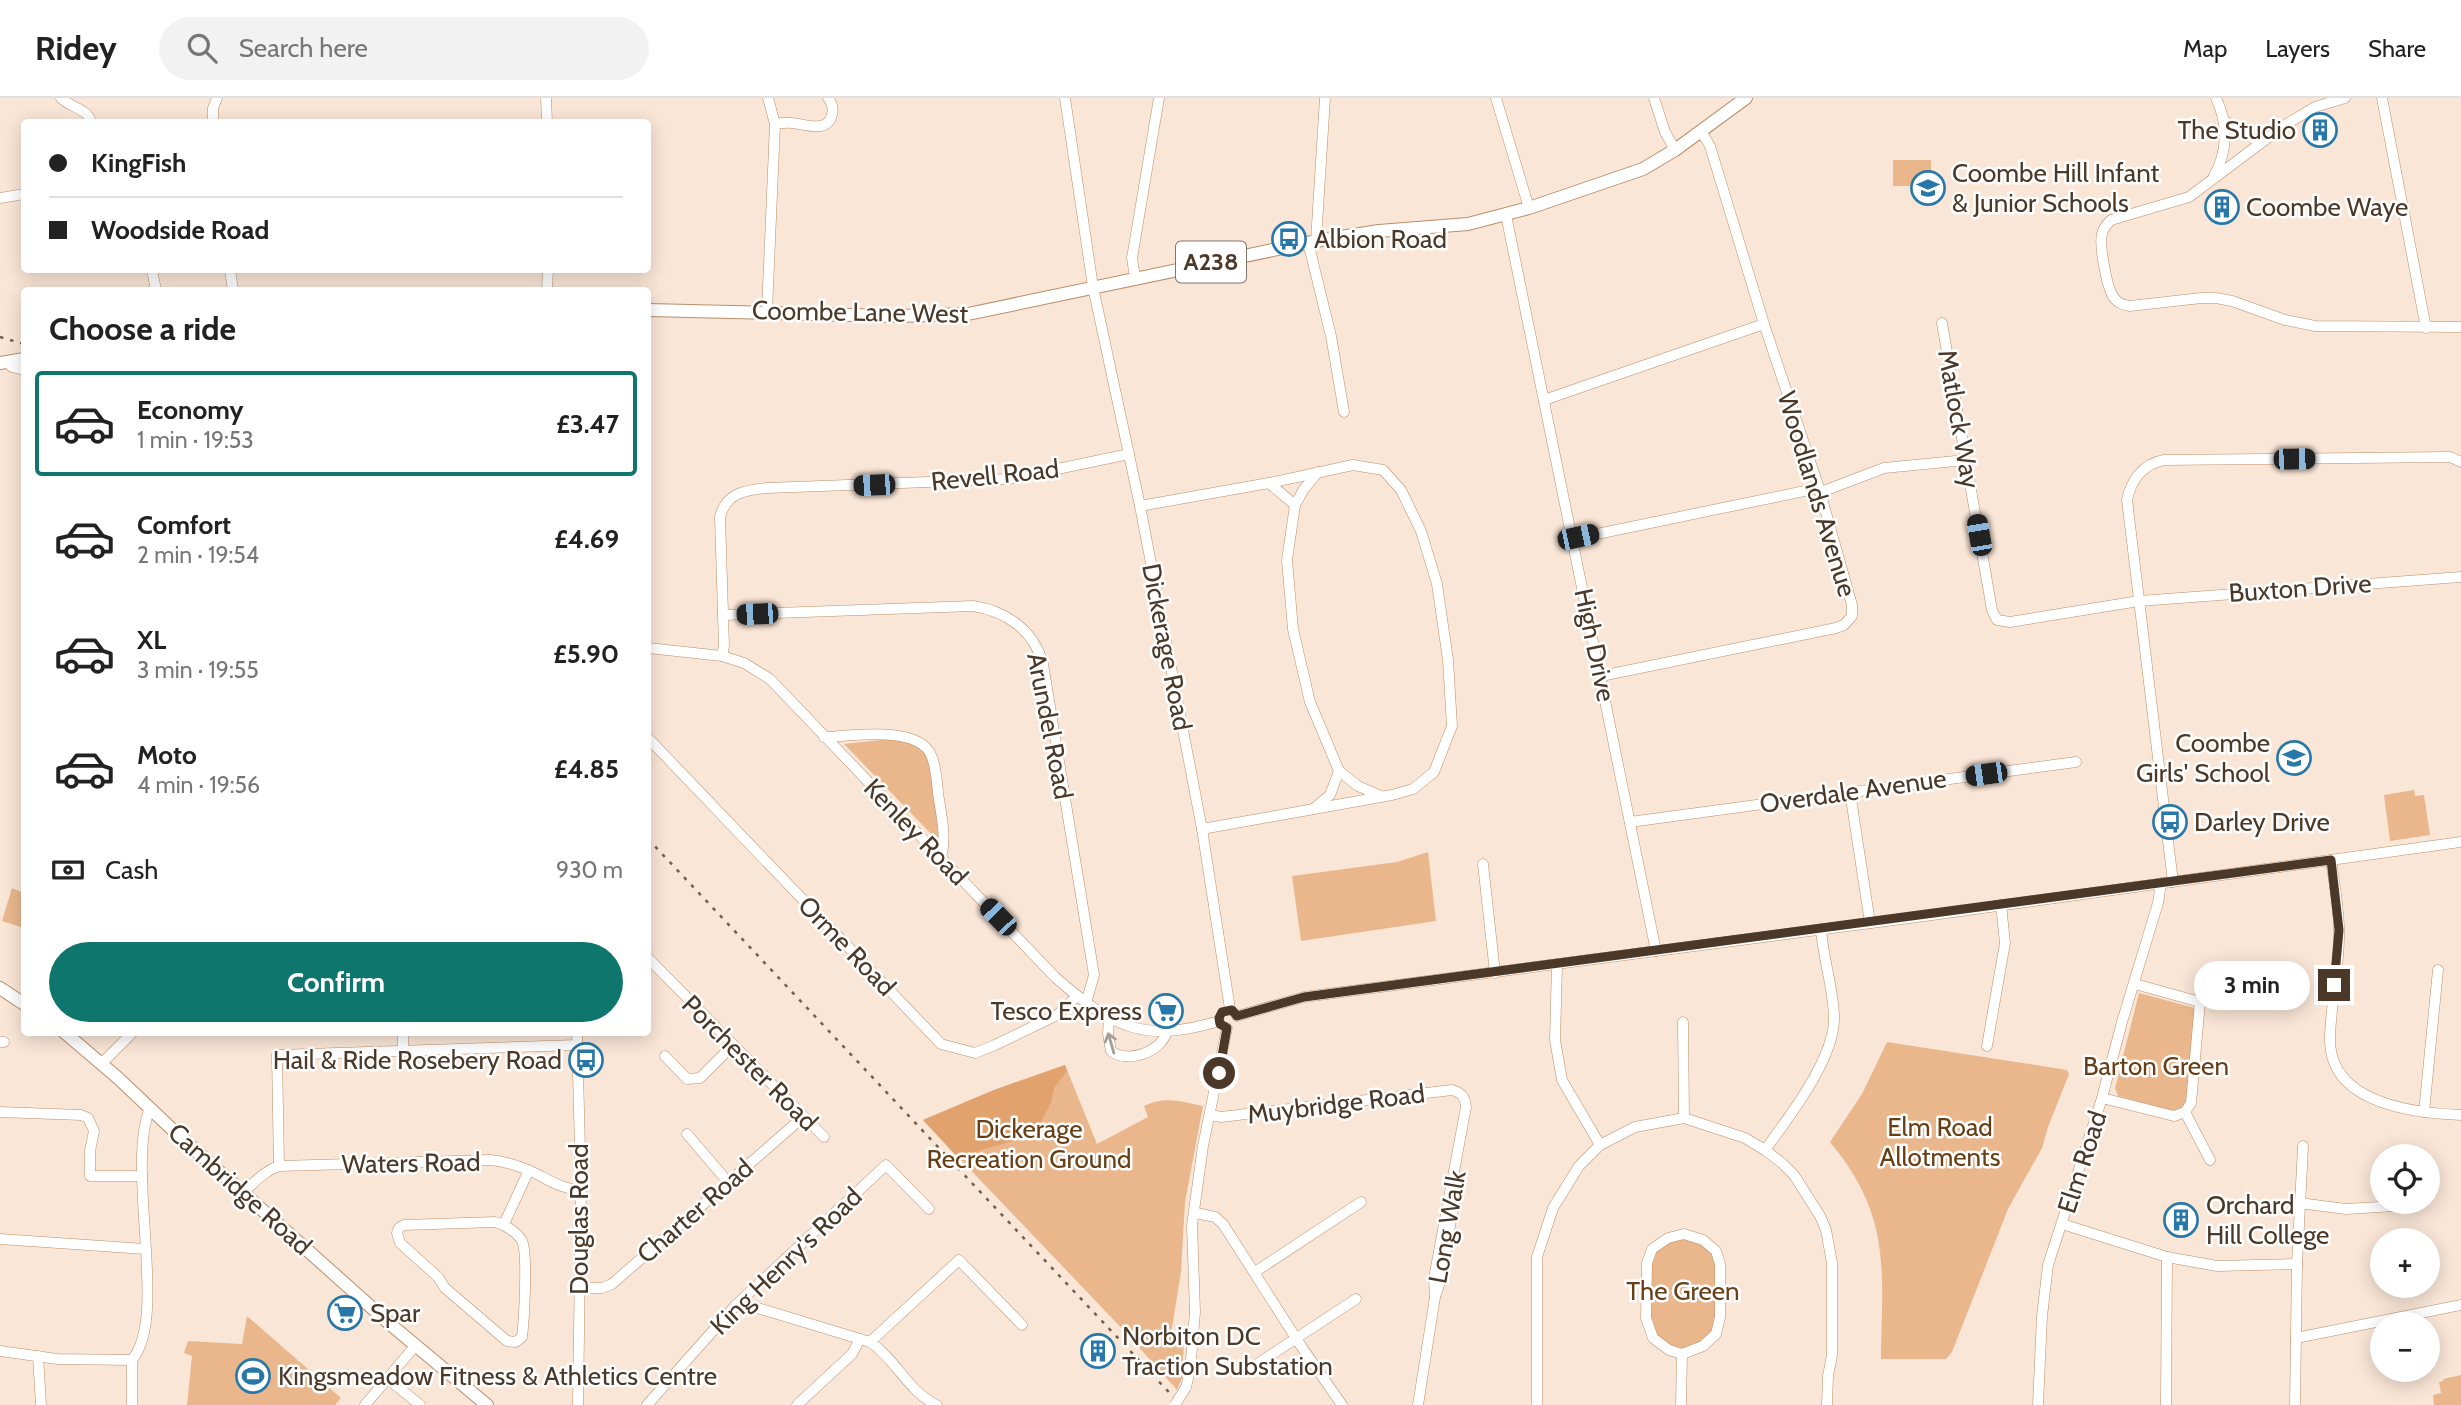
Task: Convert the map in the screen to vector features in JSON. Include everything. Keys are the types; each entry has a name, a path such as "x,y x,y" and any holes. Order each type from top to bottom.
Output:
{"main road":[{"name":"Coombe Lane West","path":"651,310 883,316 961,315 1312,242 1389,230 1460,225 1529,208 1643,169 1675,150 1746,98"},
{"path":"0,988 21,1002"},
{"name":"Cambridge Road","path":"69,1036 487,1405"}],"street":[{"path":"61,98 67,104 85,112 90,119"},
{"path":"213,119 217,98"},
{"path":"546,98 547,119"},
{"path":"767,311 775,124 768,98"},
{"path":"775,124 785,122 822,126 828,123 833,113 828,98"},
{"name":"Dickerage Road","path":"1065,98 1093,287 1140,506 1234,1012"},
{"path":"1135,278 1132,258 1159,98"},
{"path":"1325,98 1312,242 1344,412"},
{"path":"1496,98 1529,208"},
{"path":"1654,98 1665,132 1675,150"},
{"path":"2210,182 2224,152 2224,120 2216,98"},
{"path":"2345,98 2315,107 2301,115 2180,201 2111,220 2102,233 2110,293 2122,305 2130,306 2201,298 2232,300 2286,320 2315,326 2461,327"},
{"path":"2382,98 2426,327"},
{"path":"2224,120 2260,142"},
{"name":"Woodlands Avenue","path":"1601,676 1836,628 1844,625 1852,616 1852,605 1820,490 1764,324 1710,146 1701,131"},
{"path":"0,198 21,194"},
{"name":"High Drive","path":"1506,215 1657,951"},
{"name":"Matlock Way","path":"1942,323 1992,610 1997,620 2010,622 2139,601"},
{"path":"1544,400 1764,324"},
{"path":"4,362 21,369"},
{"name":"Revell Road","path":"722,656 720,517 722,508 734,495 745,490 1009,479 1129,454"},
{"path":"2173,882 2127,500 2133,479 2154,462 2164,460 2450,457 2461,462"},
{"path":"1573,538 1820,490 1884,468 1966,460"},
{"path":"1140,506 1353,465 1383,470 1401,490 1421,531 1437,584 1448,660 1452,726 1434,772 1413,789 1202,830"},
{"path":"1318,472 1295,505 1287,560 1293,629 1310,702 1339,771 1358,786 1381,796"},
{"path":"1269,483 1295,505"},
{"name":"Buxton Drive","path":"2139,601 2461,577"},
{"name":"Arundel Road","path":"723,615 973,606 998,612 1026,632 1034,642 1043,664 1094,975 1087,1003"},
{"name":"Kenley Road","path":"651,648 722,656 744,663 770,679 1055,977 1109,1018 1139,1030 1166,1032 1223,1025"},
{"path":"824,737 906,736 923,743 932,756 936,775 945,842 941,858"},
{"name":"Orme Road","path":"651,741 941,1044 975,1052 995,1045 1057,1015 1077,996"},
{"name":"Overdale Avenue","path":"1630,822 2076,762"},
{"path":"1311,810 1330,795 1339,771"},
{"path":"1850,792 1870,923"},
{"path":"1175,1405 1186,1387 1190,1370 1195,1312 1191,1234 1211,1115 1223,1025 1222,1012 1234,1012 1292,999 2461,842"},
{"path":"2331,860 2339,930 2329,1040 2334,1064 2347,1083 2371,1099 2424,1112 2461,1115"},
{"path":"1483,864 1495,973"},
{"name":"Elm Road","path":"2038,1405 2046,1278 2102,1098 2161,893 2161,883"},
{"path":"1987,1046 2005,943 2001,905"},
{"path":"1765,1150 1824,1061 1832,1038 1833,1007 1821,929"},
{"name":"Porchester Road","path":"651,961 824,1137"},
{"path":"1557,965 1555,1040 1562,1080 1600,1145"},
{"path":"2424,1112 2438,970"},
{"path":"2102,1098 2175,1116 2185,1112 2191,1103 2200,1002 2232,974"},
{"path":"2135,984 2200,1002"},
{"path":"1223,1025 1234,1026 1234,1012"},
{"path":"1109,1018 1111,1051 1119,1056 1131,1057 1157,1046 1164,1040 1166,1032"},
{"path":"1683,1022 1685,1118"},
{"path":"102,1063 129,1036"},
{"path":"403,1036 403,1049"},
{"name":"Douglas Road","path":"577,1036 581,1190 578,1405"},
{"path":"244,1192 270,1169 279,1166 277,1055 577,1045"},
{"path":"665,1056 687,1079 700,1078 733,1045"},
{"name":"Muybridge Road","path":"1211,1115 1221,1117 1452,1090 1461,1093"},
{"name":"Long Walk","path":"1418,1405 1456,1190 1466,1107 1466,1100 1461,1093"},
{"path":"132,1405 132,1360 139,1351 143,1335 147,1275 142,1176 145,1121 150,1108"},
{"path":"0,1112 81,1115 88,1118 94,1131 90,1151 90,1176 142,1176"},
{"path":"2185,1112 2210,1160"},
{"name":"Charter Road","path":"580,1288 603,1288 612,1284 803,1117"},
{"path":"1537,1405 1537,1257 1553,1208 1579,1166 1600,1145 1635,1127 1685,1118 1745,1138 1782,1163 1804,1188 1826,1230 1832,1271 1832,1355 1827,1405"},
{"path":"687,1134 728,1182"},
{"path":"2295,1405 2297,1264 2303,1146"},
{"name":"Waters Road","path":"279,1166 505,1161 529,1170 559,1187 581,1190"},
{"name":"King Henry's Road","path":"647,1405 735,1306 886,1165 929,1209"},
{"path":"504,1224 529,1170"},
{"path":"1255,1272 1361,1202"},
{"path":"2299,1203 2346,1209 2370,1208"},
{"path":"1196,1213 1215,1217 1223,1224 1342,1405"},
{"path":"495,1222 504,1224 522,1241 524,1324 522,1337 516,1342 507,1341 445,1288 438,1277 400,1243 397,1233 399,1228 404,1226 495,1222"},
{"path":"2062,1224 2167,1257 2217,1266 2297,1264"},
{"path":"1684,1234 1703,1240 1716,1251 1720,1265 1720,1317 1716,1334 1703,1346 1682,1354 1669,1350 1653,1338 1646,1318 1647,1263 1652,1249 1668,1238 1684,1234"},
{"path":"0,1239 145,1249"},
{"path":"2166,1405 2167,1257"},
{"path":"801,1404 865,1340 959,1260 1022,1325"},
{"path":"1248,1370 1356,1299"},
{"path":"2296,1338 2461,1305"},
{"path":"735,1306 751,1306 865,1340 882,1350 923,1396 937,1405"},
{"path":"365,1405 416,1345"},
{"path":"0,1351 57,1359 132,1360"},
{"path":"1681,1405 1682,1354"},
{"path":"38,1356 41,1405"},
{"path":"388,1379 420,1405"}],"green space":[{"path":"1893,160 1931,160 1931,186 1893,186"},
{"path":"890,739 922,746 929,760 939,842 844,744"},
{"path":"2414,790 2415,796 2424,795 2430,835 2390,841 2384,795"},
{"path":"1428,852 1436,921 1301,941 1292,876 1397,862"},
{"path":"12,888 21,892 21,927 2,921"},
{"name":"Barton Green","path":"2139,993 2195,1008 2187,1100 2183,1109 2174,1112 2118,1096 2115,1088"},
{"name":"Elm Road Allotments","path":"1887,1042 2067,1070 2069,1074 2042,1148 2008,1209 1952,1352 1946,1359 1881,1359 1882,1271 1874,1220 1850,1169 1830,1142 1862,1094"},
{"name":"Dickerage Recreation Ground","path":"1065,1065 1097,1144 1148,1117 1144,1106 1152,1103 1173,1100 1203,1106 1185,1202 1181,1272 1171,1334 1181,1336 1184,1340 1182,1378 1177,1390 923,1120 994,1090"},
{"name":"The Green","path":"1684,1234 1716,1251 1716,1334 1682,1354 1653,1338 1646,1318 1652,1249"},
{"name":"Kingsmeadow Fitness & Athletics Centre","path":"247,1316 341,1398 335,1405 187,1405 192,1356 184,1353 188,1341 242,1344"},
{"path":"2461,1375 2461,1405 2434,1405 2433,1395 2441,1393 2439,1382"}],"shaded area":[{"path":"1065,1065 1067,1071 1054,1088 1051,1103 1041,1122 1017,1140 984,1149 960,1160 923,1120 994,1090"}],"railway":[{"path":"0,337 21,343"},
{"path":"651,842 1181,1405"}],"place":[{"name":"The Studio","path":"2320,130"},
{"name":"Coombe Hill Infant & Junior Schools","path":"1928,188"},
{"name":"Coombe Waye","path":"2222,207"},
{"name":"Albion Road","path":"1289,239"},
{"name":"Coombe Girls' School","path":"2294,758"},
{"name":"Darley Drive","path":"2170,822"},
{"name":"Tesco Express","path":"1166,1011"},
{"name":"Hail & Ride Rosebery Road","path":"586,1060"},
{"name":"Orchard Hill College","path":"2181,1220"},
{"name":"Spar","path":"345,1313"},
{"name":"Norbiton DC Traction Substation","path":"1098,1351"},
{"name":"Kingsmeadow Fitness & Athletics Centre","path":"253,1376"}],"route":[{"path":"1219,1073 1227,1028 1220,1024 1219,1015 1227,1010 1232,1010 1237,1016 1304,997 1425,983 2331,860 2339,930 2334,985"}]}
